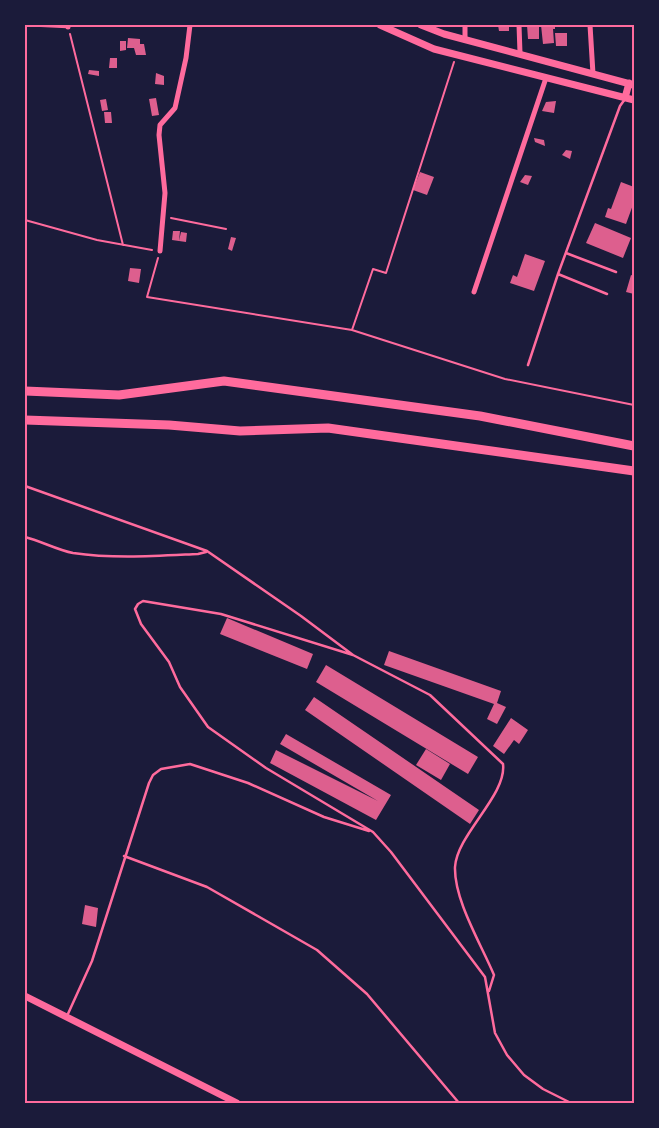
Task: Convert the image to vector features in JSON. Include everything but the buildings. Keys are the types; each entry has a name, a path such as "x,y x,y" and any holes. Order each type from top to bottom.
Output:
{"highway":[{"path":"25,391 119,395 224,381 480,416 634,446"},
{"path":"25,420 169,425 240,431 328,428 634,471"}],"street":[{"path":"160,251 165,192 159,135 160,125 175,108 186,58 190,25"},
{"path":"380,25 434,49 634,100"},
{"path":"421,25 465,40 520,53 631,84 625,98"},
{"path":"465,25 465,40"},
{"path":"519,25 520,53"},
{"path":"590,25 593,74"},
{"path":"474,292 546,78"},
{"path":"25,996 237,1103"}],"lane":[{"path":"25,25 68,26"},
{"path":"528,365 558,274 620,106 625,98"},
{"path":"566,253 616,272"},
{"path":"558,274 607,294"},
{"path":"25,486 207,551 301,616 353,655 430,695 503,764 504,772 457,854 455,868 458,893 494,975 489,991"},
{"path":"25,537 44,541 71,552 110,557 198,554 207,551"},
{"path":"353,655 221,614 143,601 135,609 141,624 169,662 180,687 208,727 266,768 373,832 391,852 485,977 495,1033 507,1055 524,1075 542,1089 571,1103"},
{"path":"66,1017 92,961 124,856 153,775 171,766 190,764 248,783 324,817 373,832"},
{"path":"124,856 207,887 317,950 367,994 459,1103"}],"path":[{"path":"68,26 123,245"},
{"path":"352,330 373,269 386,273 456,55"},
{"path":"164,216 226,229"},
{"path":"25,220 123,245 160,251 147,297 352,330 505,380 634,406"}]}
